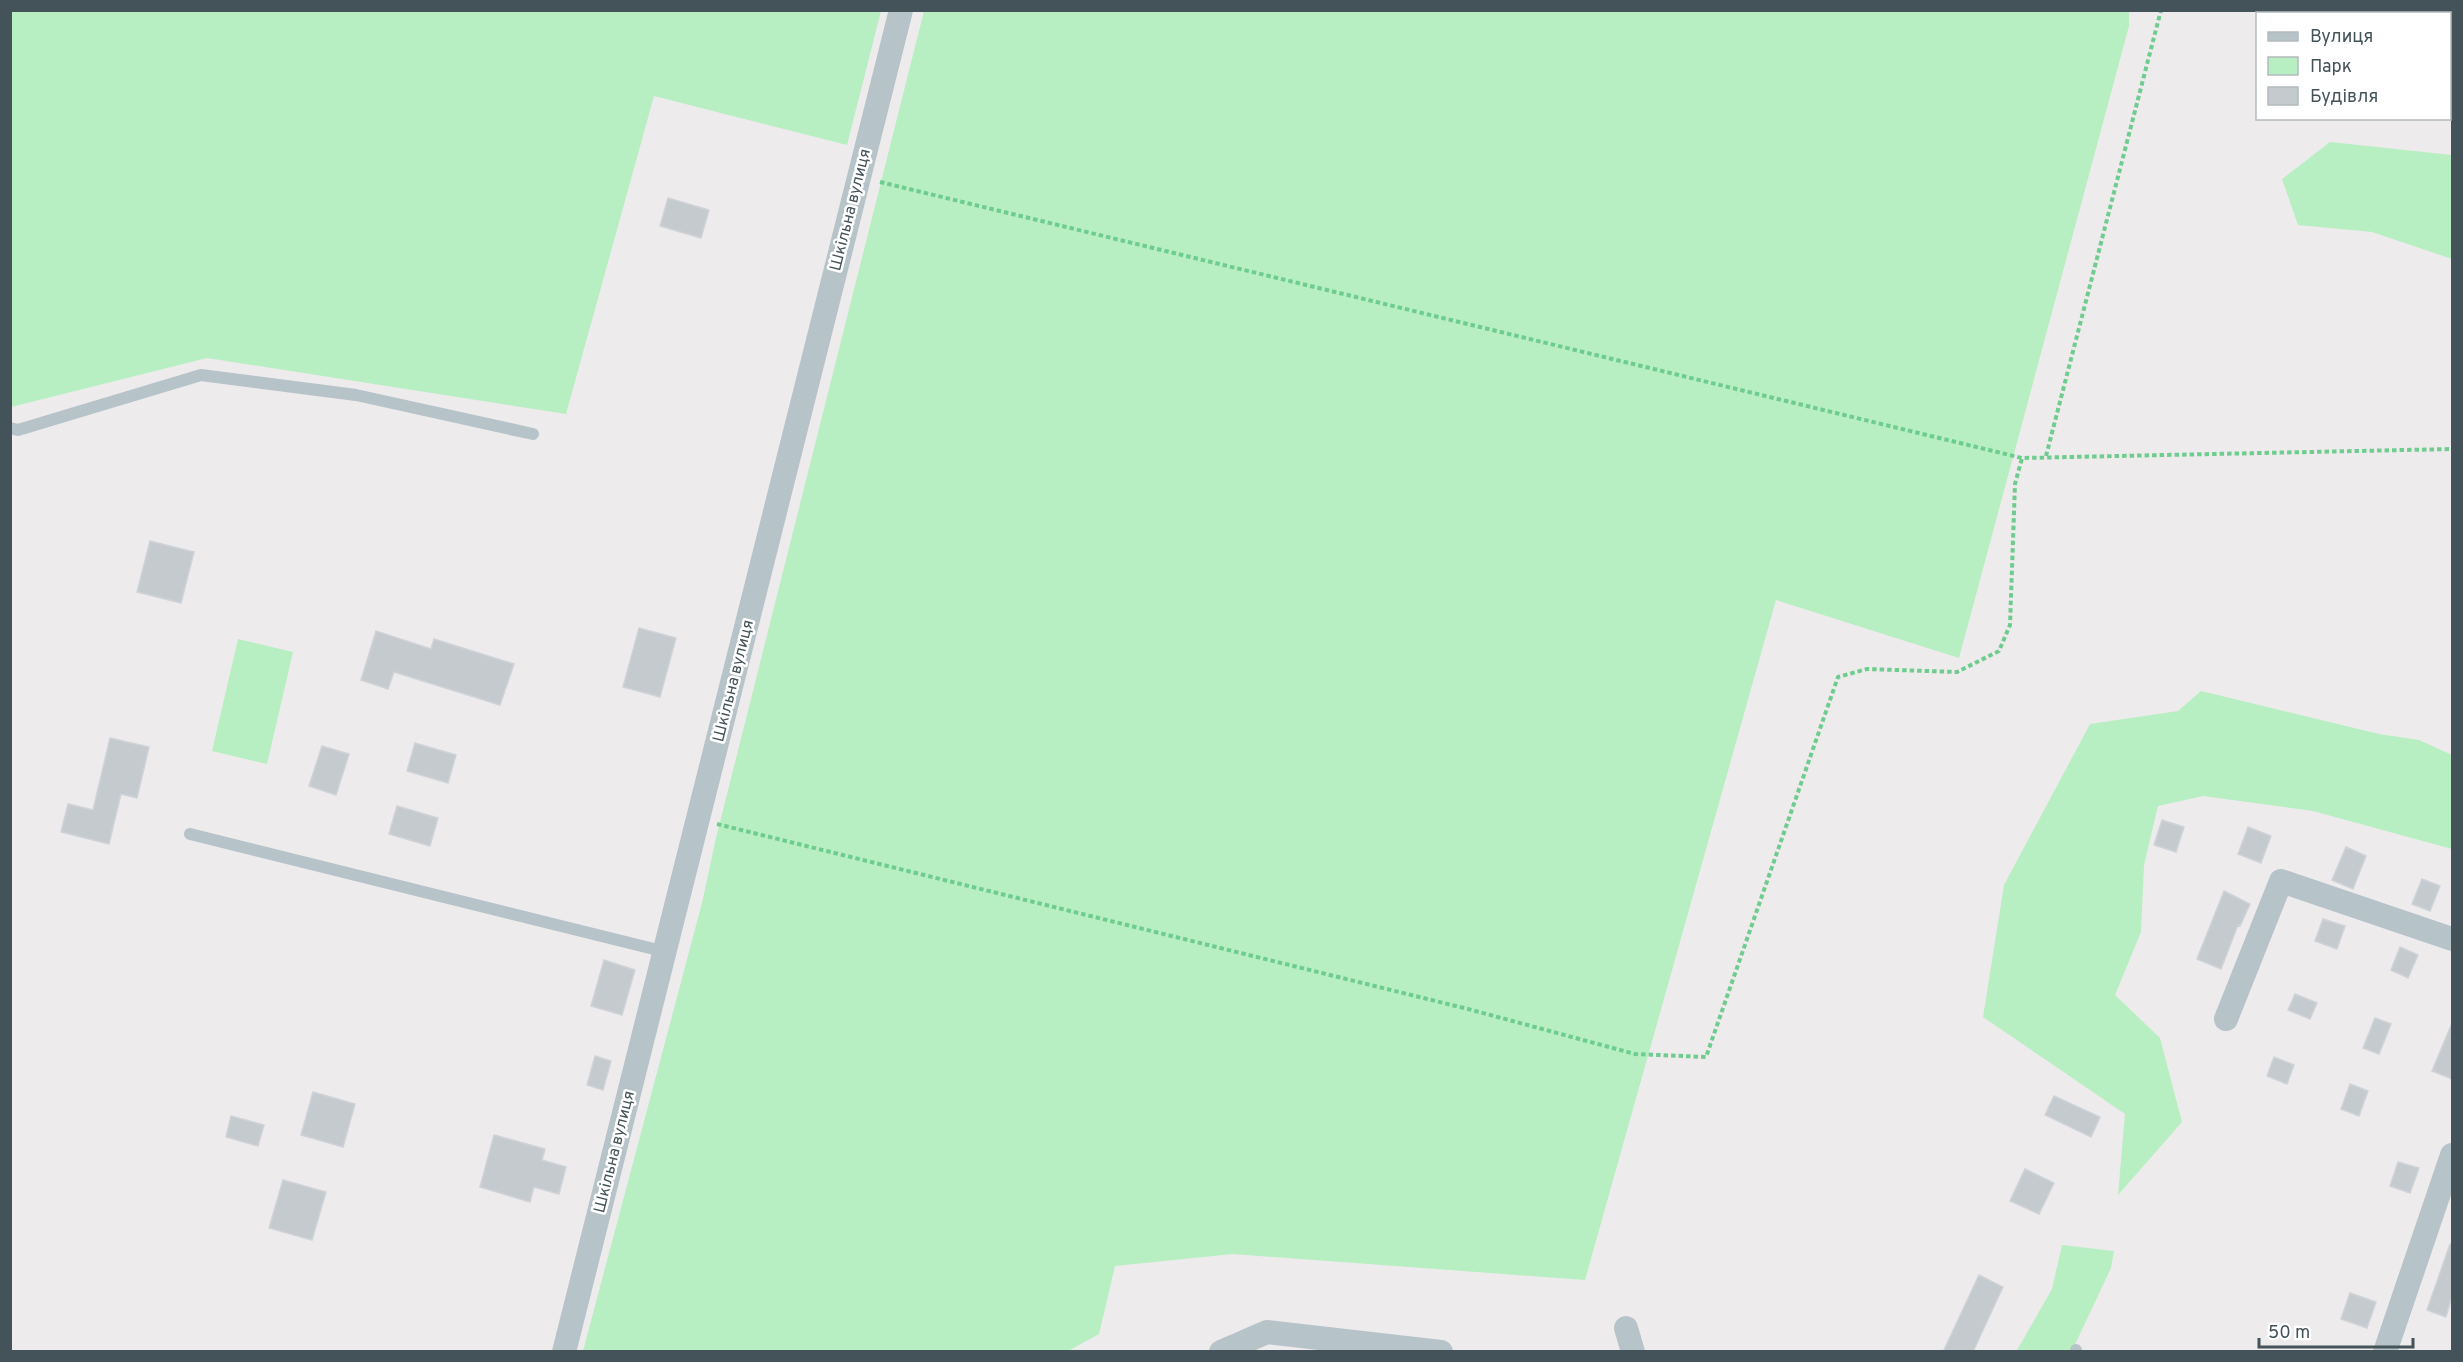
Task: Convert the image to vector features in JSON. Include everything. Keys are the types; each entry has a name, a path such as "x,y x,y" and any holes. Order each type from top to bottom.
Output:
{"street":[{"name":"Шкільна вулиця","path":"564,1352 902,10"},
{"path":"2226,1019 2281,880 2452,939"},
{"path":"2385,1352 2452,1155"},
{"path":"1626,1328 1633,1352"},
{"path":"1221,1352 1267,1332 1441,1352"}],"lane":[{"path":"10,428 18,430 201,375 356,395 534,434"},
{"path":"190,834 666,952"}],"path":[{"path":"2046,456 2161,10"},
{"path":"859,177 2022,458 2452,449"},
{"path":"699,819 1468,1009 1635,1054 1706,1057 1838,677 1867,669 1957,672 1999,651 2010,625 2015,484 2022,458"}],"green space":[{"path":"2371,10 2374,12 2278,12"},
{"path":"10,11 881,11 847,145 654,96 566,414 207,358 11,407"},
{"path":"924,11 2129,11 2129,26 1959,658 1776,600 1585,1280 1233,1254 1115,1266 1099,1334 1068,1351 583,1351 702,903 716,838"},
{"path":"2452,11 2452,116 2451,12 2443,12"},
{"path":"2330,142 2452,155 2452,259 2372,232 2298,225 2282,179"},
{"path":"238,639 293,652 267,764 212,751"},
{"path":"2201,691 2379,734 2419,740 2452,755 2452,849 2313,811 2203,796 2158,806 2144,865 2141,932 2115,995 2160,1038 2182,1122 2118,1195 2125,1114 1983,1017 2004,885 2090,724 2178,711"},
{"path":"2062,1245 2114,1251 2111,1268 2072,1351 2016,1352 2052,1289"}],"building":[{"path":"668,198 709,210 701,238 660,226"},
{"path":"150,541 194,552 181,603 137,592"},
{"path":"639,628 676,638 660,697 623,687"},
{"path":"376,631 431,649 434,639 514,664 500,705 394,672 388,689 361,680"},
{"path":"110,738 149,747 137,798 121,794 109,844 61,832 68,804 93,810"},
{"path":"415,743 456,755 448,783 407,771"},
{"path":"322,746 349,754 336,795 309,786"},
{"path":"397,806 438,818 430,846 389,834"},
{"path":"2162,820 2184,827 2176,852 2154,845"},
{"path":"2248,827 2271,836 2261,863 2238,854"},
{"path":"2346,847 2366,856 2353,889 2332,880"},
{"path":"2422,879 2440,886 2430,911 2412,904"},
{"path":"2224,891 2250,904 2240,926 2238,925 2221,969 2197,959"},
{"path":"2323,919 2345,926 2337,949 2315,941"},
{"path":"2400,947 2418,955 2408,978 2391,970"},
{"path":"604,960 635,970 622,1015 591,1006"},
{"path":"2295,994 2317,1003 2310,1019 2288,1010"},
{"path":"2375,1018 2391,1024 2379,1054 2363,1048"},
{"path":"2452,1023 2452,1079 2432,1071"},
{"path":"595,1056 611,1061 603,1090 587,1085"},
{"path":"2274,1057 2294,1065 2287,1084 2267,1076"},
{"path":"2350,1084 2368,1091 2359,1116 2341,1109"},
{"path":"313,1092 355,1104 343,1147 301,1135"},
{"path":"2054,1096 2100,1117 2091,1137 2045,1115"},
{"path":"231,1116 264,1125 258,1146 226,1137"},
{"path":"494,1135 545,1149 542,1160 566,1167 559,1194 534,1187 530,1202 480,1187"},
{"path":"2398,1162 2419,1168 2410,1193 2390,1186"},
{"path":"2025,1169 2054,1183 2039,1214 2010,1201"},
{"path":"283,1180 326,1192 312,1240 269,1228"},
{"path":"2450,1244 2452,1244 2452,1296 2446,1317 2427,1310"},
{"path":"1979,1275 2003,1287 1973,1352 1943,1352"},
{"path":"2350,1293 2376,1302 2367,1328 2341,1319"}]}
